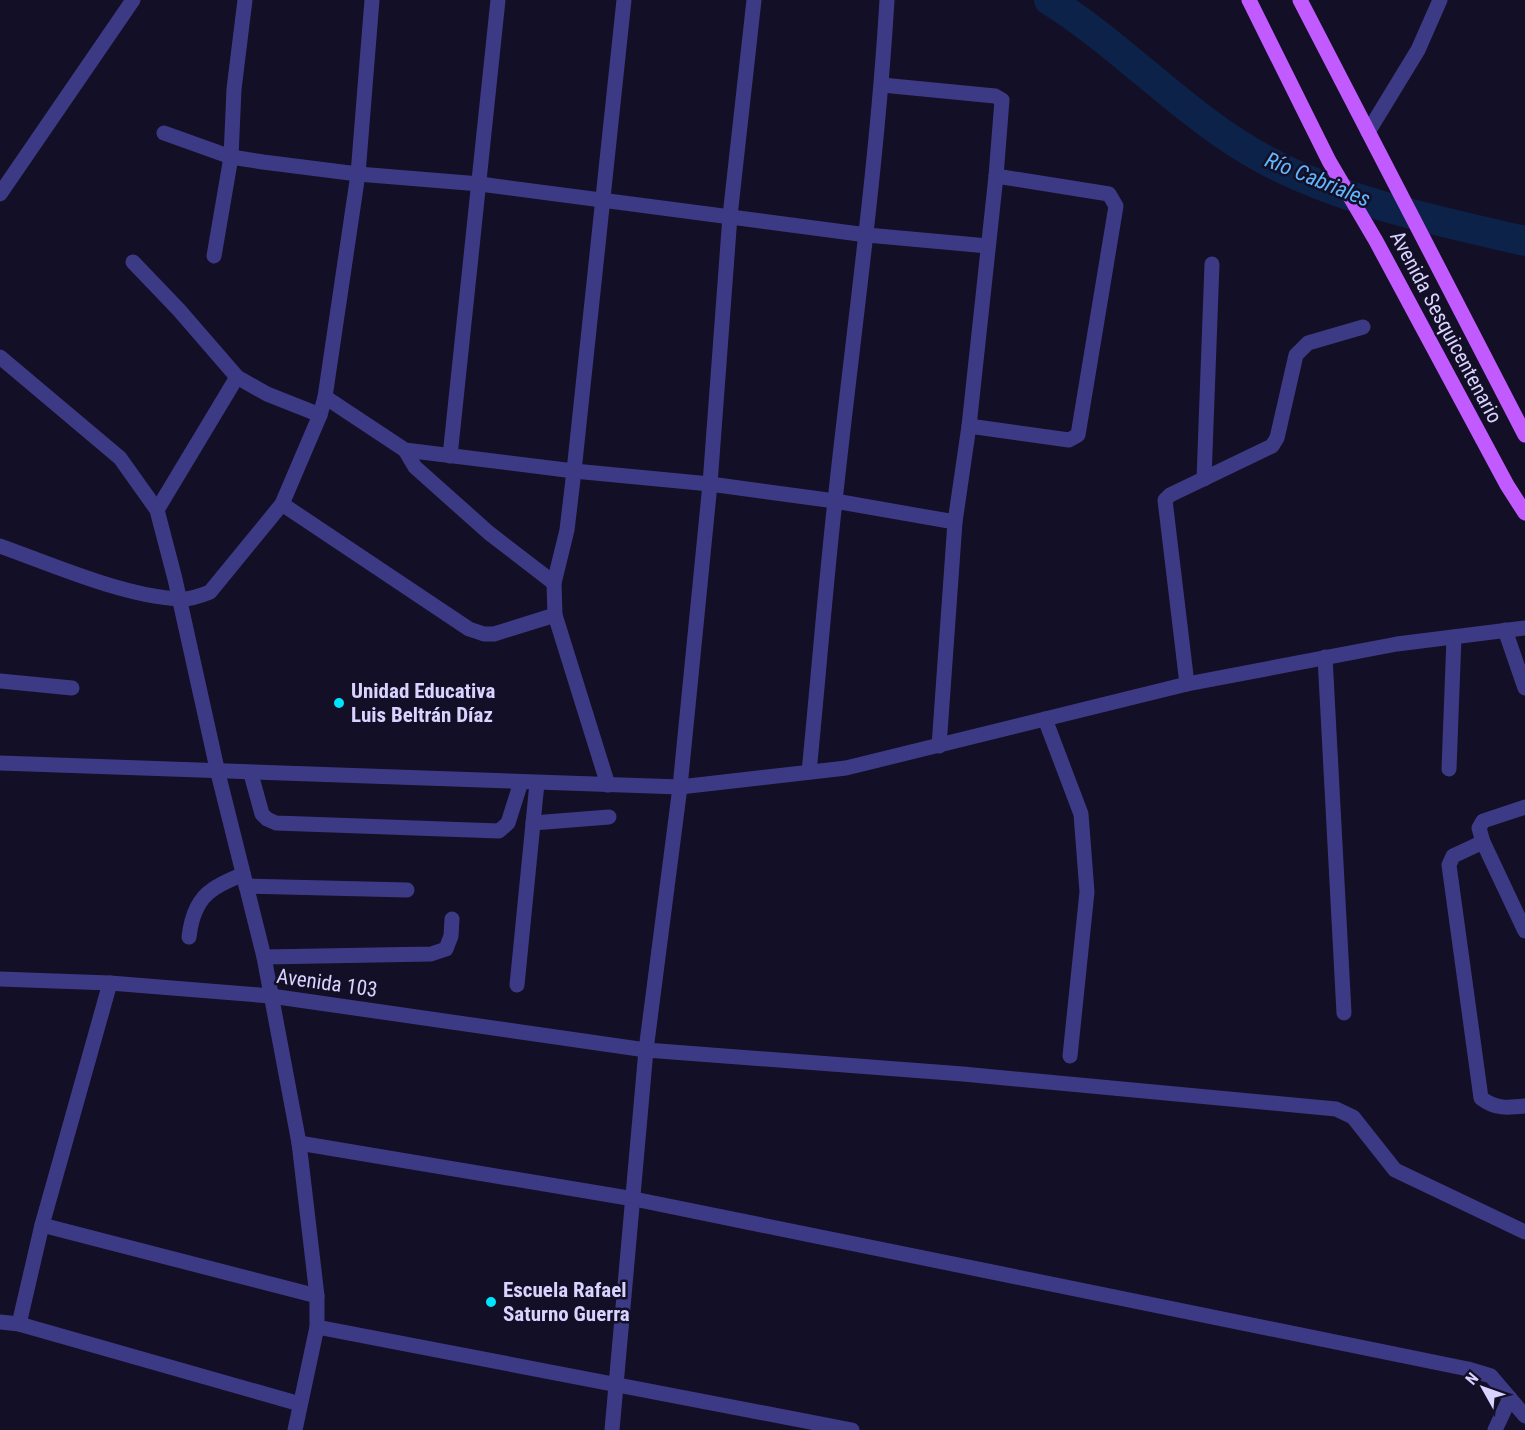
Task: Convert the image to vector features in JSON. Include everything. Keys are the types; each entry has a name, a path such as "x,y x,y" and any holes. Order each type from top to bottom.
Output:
{"main road":[{"name":"Avenida Sesquicentenario","path":"1249,0 1329,160 1376,242 1507,485 1525,513"},
{"name":"Avenida Sesquicentenario","path":"1300,0 1525,435"}],"street":[{"path":"0,194 133,0"},
{"path":"214,256 231,157 234,89 245,0"},
{"path":"0,546 128,591 180,600 195,598 210,592 282,504 320,415 325,397 358,174 372,0"},
{"path":"450,456 498,0"},
{"path":"608,785 555,615 554,583 567,530 624,0"},
{"path":"612,1430 646,1050 680,787 710,484 730,216 754,0"},
{"path":"809,772 835,501 867,235 882,85 887,0"},
{"path":"1368,132 1418,50 1440,0"},
{"path":"882,85 1002,100 969,426 955,522 939,746"},
{"path":"164,133 231,157 358,174 480,184 867,235 988,246"},
{"path":"969,426 1069,440 1078,435 1116,206 1109,194 996,176"},
{"path":"133,262 179,310 237,377 267,394 320,415"},
{"path":"1204,479 1212,264"},
{"path":"1187,684 1165,500 1170,495 1272,446 1278,438 1296,355 1308,343 1363,327"},
{"path":"0,357 120,458 157,510 264,957 299,1143 316,1296 317,1327 295,1430"},
{"path":"157,510 237,377"},
{"path":"325,397 405,450 574,471 710,484 835,501 955,522"},
{"path":"405,450 415,467 489,533 554,583"},
{"path":"282,504 469,629 484,634 494,634 555,615"},
{"path":"0,764 680,787 846,768 1187,684 1397,644 1525,628"},
{"path":"1505,630 1525,688"},
{"path":"1449,770 1454,637"},
{"path":"1325,657 1344,1012"},
{"path":"0,681 72,687"},
{"path":"1045,719 1081,814 1087,892 1070,1056"},
{"path":"251,774 262,814 276,823 499,831 508,823 521,782"},
{"path":"517,986 537,783"},
{"path":"1525,807 1483,821 1479,828 1483,843 1525,932"},
{"path":"533,823 609,817"},
{"path":"1483,843 1453,856 1449,865 1481,1098 1490,1105 1502,1108 1525,1106"},
{"path":"189,937 191,919 212,890 245,880 407,890"},
{"path":"264,957 431,954 446,949 451,936 452,919"},
{"name":"Avenida 103","path":"0,979 110,983 272,996 646,1050 963,1074 1336,1109 1353,1117 1395,1170 1525,1232"},
{"path":"19,1324 42,1226 110,983"},
{"path":"299,1143 634,1199 1468,1369 1491,1376 1525,1416"},
{"path":"42,1226 316,1296"},
{"path":"0,1322 19,1324 300,1404"},
{"path":"317,1327 847,1430"},
{"path":"1495,1430 1510,1398"}],"waterway":[{"name":"Río Cabriales","path":"1049,0 1077,19 1211,125 1239,145 1269,162 1330,189 1362,200 1525,241"}],"place":[{"name":"Unidad Educativa Luis Beltrán Díaz","path":"339,703"},
{"name":"Escuela Rafael Saturno Guerra","path":"491,1302"}]}
